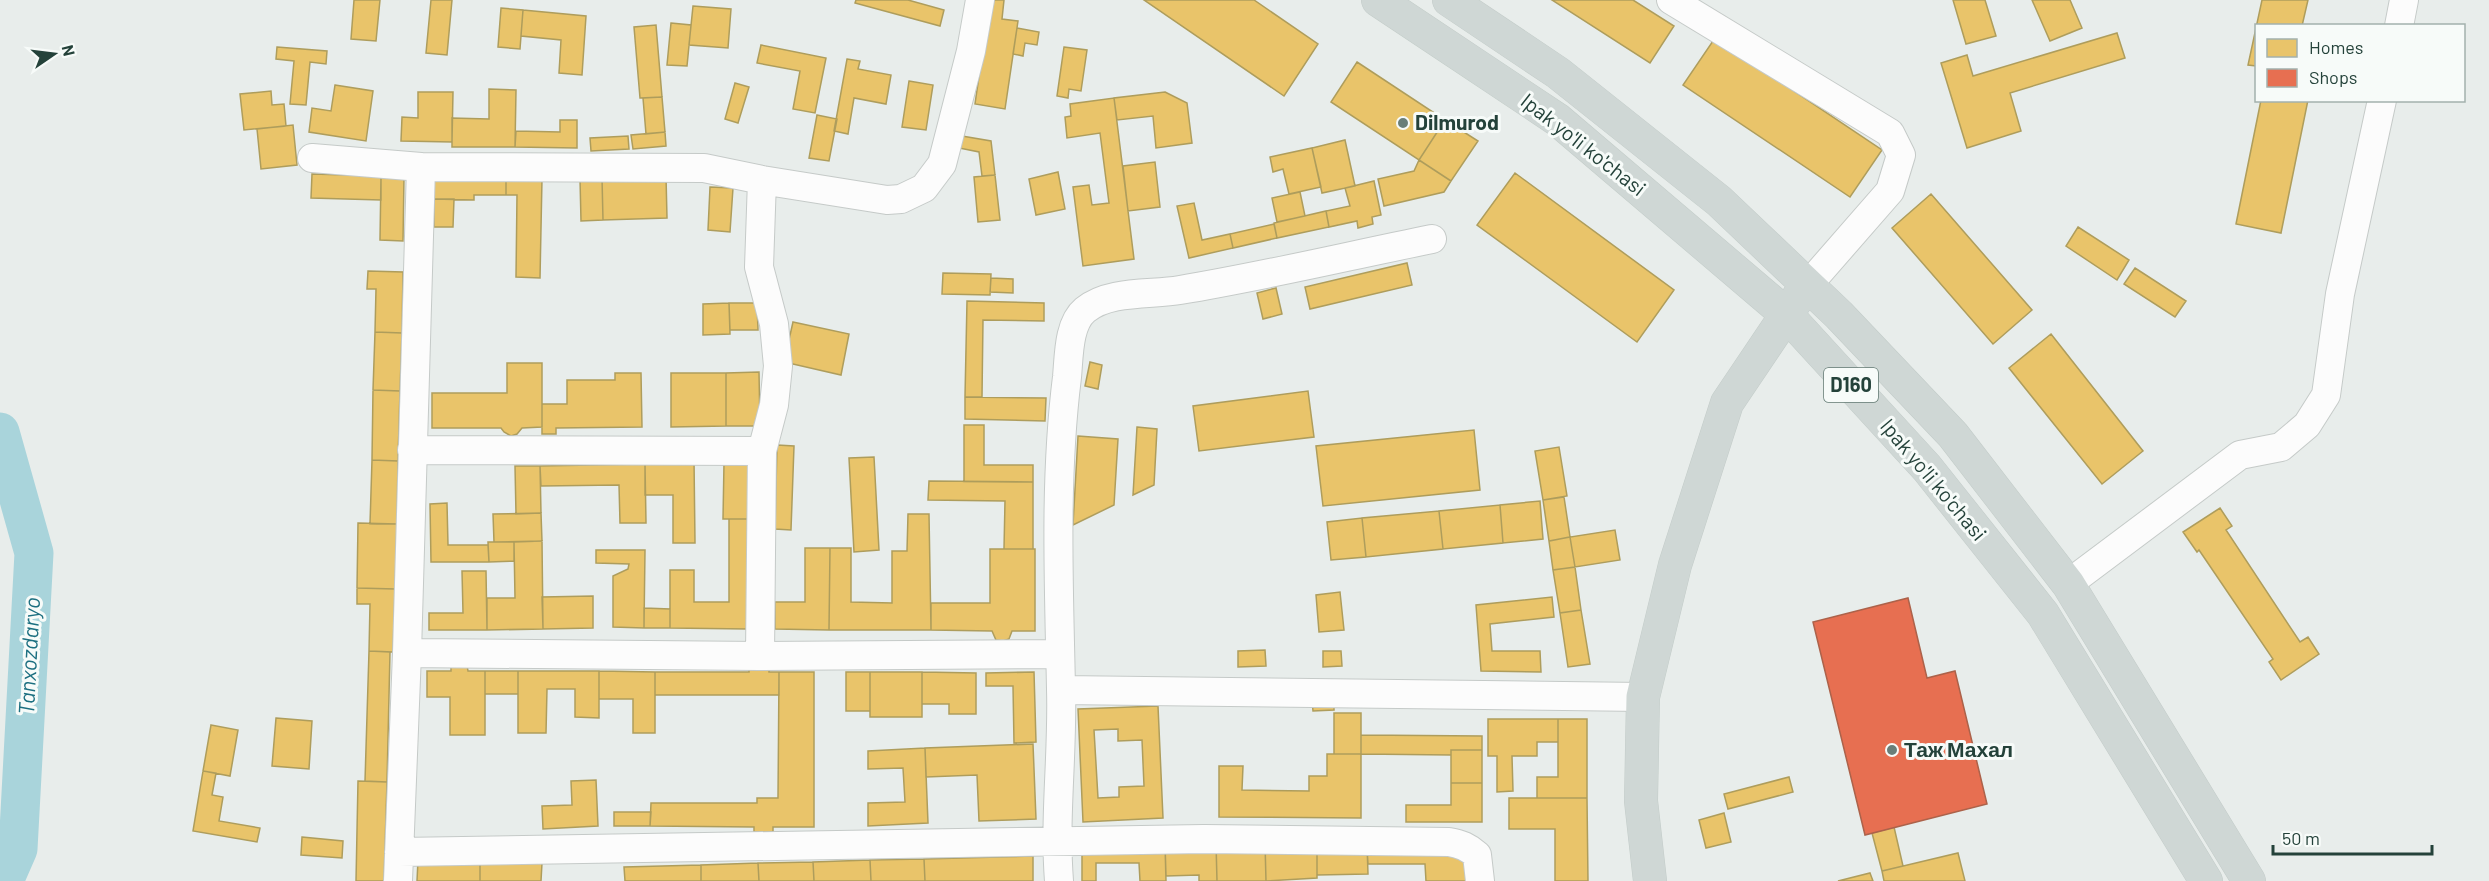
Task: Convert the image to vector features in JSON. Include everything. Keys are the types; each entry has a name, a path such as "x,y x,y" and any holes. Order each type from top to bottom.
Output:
{"main road":[{"name":"Ipak yo'li ko'chasi","path":"1377,0 1558,120 1786,314 1927,468 2043,615 2206,881"},
{"name":"Ipak yo'li ko'chasi","path":"1449,0 1558,73 1719,201 1808,285 1953,435 2068,584 2249,881"},
{"path":"1650,881 1641,801 1643,697 1675,565 1727,403 1808,285"}],"street":[{"path":"312,158 421,167 704,168 762,180 887,200 901,199 924,188 942,164 971,51 980,0"},
{"path":"1671,0 1890,133 1897,145 1901,155 1890,191 1808,285"},
{"path":"2398,24 2404,0"},
{"path":"2068,584 2240,455 2281,447 2307,425 2326,395 2340,294 2382,102"},
{"path":"398,881 421,167"},
{"path":"760,656 762,451 774,405 778,366 774,324 759,267 762,180"},
{"path":"1059,881 1056,841 1061,690 1057,496 1062,419 1071,339 1084,310 1103,301 1179,291 1432,239"},
{"path":"412,450 762,451"},
{"path":"407,653 760,656 1059,654"},
{"path":"1061,690 1643,697"},
{"path":"399,852 1216,839 1449,842 1470,848 1477,855 1480,881"}],"building: Homes":[{"path":"354,0 380,0 376,41 351,39"},
{"path":"431,0 452,0 447,55 426,53"},
{"path":"856,0 908,0 944,10 940,26 855,3"},
{"path":"990,0 1004,0 1002,19 1018,21 1005,109 975,104"},
{"path":"1144,0 1254,0 1318,44 1284,96"},
{"path":"1552,0 1633,0 1674,26 1650,63"},
{"path":"1953,0 1985,0 1996,36 1966,44"},
{"path":"2032,0 2070,0 2082,28 2050,41"},
{"path":"2262,0 2308,0 2302,24 2256,24"},
{"path":"693,6 731,9 728,48 689,45"},
{"path":"501,8 523,10 520,49 498,47"},
{"path":"523,10 586,16 582,75 559,73 561,40 521,36"},
{"path":"671,23 691,25 687,66 667,65"},
{"path":"656,25 662,97 640,98 634,27"},
{"path":"1017,28 1039,32 1037,45 1025,43 1023,56 1013,54"},
{"path":"2117,33 2125,58 2010,93 2021,131 1967,148 1941,63 1967,55 1973,76"},
{"path":"2255,33 2255,66 2248,65"},
{"path":"1715,38 1882,150 1850,197 1683,85"},
{"path":"761,45 826,58 815,113 793,109 800,71 757,63"},
{"path":"277,47 327,51 326,64 310,62 306,105 290,104 294,61 276,59"},
{"path":"1064,47 1087,50 1081,91 1069,89 1068,98 1057,96"},
{"path":"847,59 860,61 858,69 891,75 886,104 854,98 848,134 834,131"},
{"path":"1357,62 1445,120 1419,160 1331,102"},
{"path":"909,81 933,85 926,130 902,127"},
{"path":"735,83 749,87 738,123 725,119"},
{"path":"335,85 373,91 366,141 309,132 312,108 331,111"},
{"path":"489,89 516,90 515,147 452,147 452,118 489,119"},
{"path":"271,91 272,105 284,104 286,126 244,130 240,94"},
{"path":"418,92 453,92 452,142 401,141 402,117 418,118"},
{"path":"1165,92 1187,103 1192,143 1156,148 1153,116 1117,120 1114,98"},
{"path":"662,97 665,132 646,134 643,98"},
{"path":"1114,98 1134,259 1083,266 1073,187 1089,185 1092,205 1109,203 1100,133 1067,138 1065,117 1071,116 1070,104"},
{"path":"2261,102 2308,102 2281,233 2236,224"},
{"path":"817,115 837,119 829,161 809,158"},
{"path":"560,120 577,120 577,148 515,147 516,131 560,132"},
{"path":"1445,120 1478,141 1451,181 1419,160"},
{"path":"293,125 297,165 261,169 257,129"},
{"path":"665,132 666,146 633,149 631,135"},
{"path":"956,135 991,141 995,175 982,176 979,152 954,147"},
{"path":"628,136 629,149 591,151 590,138"},
{"path":"1345,140 1355,186 1322,193 1312,148"},
{"path":"1312,148 1321,187 1289,194 1283,169 1273,172 1270,157"},
{"path":"1419,160 1451,181 1444,192 1384,206 1378,179 1414,171"},
{"path":"1155,162 1160,207 1128,211 1123,166"},
{"path":"1058,172 1065,209 1036,215 1029,179"},
{"path":"1515,173 1674,290 1637,342 1477,225"},
{"path":"312,174 381,176 381,200 311,198"},
{"path":"995,175 1000,220 978,222 974,177"},
{"path":"381,176 404,176 403,241 380,240"},
{"path":"666,176 667,218 603,220 602,178"},
{"path":"434,178 506,179 506,195 474,195 474,200 434,199"},
{"path":"602,178 603,220 581,221 580,179"},
{"path":"506,179 542,179 540,278 516,277 517,195 506,195"},
{"path":"1374,181 1381,215 1372,217 1373,224 1358,228 1357,221 1329,227 1326,211 1350,206 1345,188"},
{"path":"710,187 733,188 730,232 708,230"},
{"path":"1300,192 1305,216 1277,222 1272,198"},
{"path":"1931,194 2032,310 1993,344 1892,228"},
{"path":"434,199 454,199 453,227 434,227"},
{"path":"1194,203 1202,240 1230,234 1233,248 1189,258 1177,206"},
{"path":"1326,211 1329,227 1277,238 1274,223"},
{"path":"1274,224 1277,238 1233,248 1230,234"},
{"path":"2078,227 2129,260 2117,280 2066,246"},
{"path":"1407,263 1412,285 1310,309 1305,287"},
{"path":"2135,268 2186,301 2175,317 2124,284"},
{"path":"368,271 403,272 402,333 375,332 376,289 367,289"},
{"path":"943,273 991,274 990,295 942,294"},
{"path":"991,278 1013,279 1013,293 990,292"},
{"path":"1276,288 1282,314 1263,319 1257,293"},
{"path":"967,301 1044,303 1044,321 983,320 982,397 965,397"},
{"path":"729,303 730,334 703,335 703,304"},
{"path":"729,303 757,303 758,330 730,330"},
{"path":"793,322 849,334 841,375 784,362"},
{"path":"375,332 402,333 400,391 373,390"},
{"path":"2051,334 2143,451 2102,484 2009,368"},
{"path":"1090,362 1102,365 1098,389 1085,386"},
{"path":"507,363 542,363 542,427 522,428 517,434 511,436 501,428 432,428 432,393 507,393"},
{"path":"759,372 760,426 726,426 726,373"},
{"path":"615,373 641,373 642,427 556,428 556,434 542,434 542,404 567,404 567,380 615,380"},
{"path":"671,373 726,373 726,426 671,427"},
{"path":"373,390 400,391 398,461 372,460"},
{"path":"1308,391 1314,437 1199,451 1193,406"},
{"path":"965,397 1046,398 1045,421 965,419"},
{"path":"964,425 984,425 984,465 1033,465 1033,482 964,482"},
{"path":"1137,427 1157,429 1154,485 1133,495"},
{"path":"1474,430 1480,490 1323,506 1316,446"},
{"path":"1078,436 1118,439 1114,505 1073,525"},
{"path":"777,445 794,446 791,530 775,529"},
{"path":"1559,447 1567,496 1543,500 1535,451"},
{"path":"874,457 879,550 854,552 849,458"},
{"path":"645,459 694,459 695,543 673,543 673,495 645,495"},
{"path":"372,460 398,461 397,524 370,524"},
{"path":"724,463 748,463 748,519 723,519"},
{"path":"645,464 646,523 620,523 619,485 541,486 540,466"},
{"path":"515,466 540,466 541,513 516,514"},
{"path":"929,481 1033,482 1033,549 1004,549 1005,501 928,500"},
{"path":"1564,497 1570,537 1549,541 1543,500"},
{"path":"1540,501 1543,539 1503,543 1500,505"},
{"path":"447,503 448,545 488,545 489,562 431,562 430,504"},
{"path":"1500,505 1503,543 1443,549 1439,511"},
{"path":"2220,508 2232,526 2226,530 2300,642 2308,637 2319,654 2281,680 2269,662 2273,659 2199,550 2197,552 2183,532"},
{"path":"1439,511 1443,549 1366,557 1362,518"},
{"path":"541,513 542,541 494,542 493,514"},
{"path":"908,514 929,514 931,630 829,630 830,548 851,548 851,602 892,603 892,551 907,551"},
{"path":"1362,518 1366,557 1331,560 1327,522"},
{"path":"729,519 748,519 747,629 670,628 670,570 694,570 694,602 729,602"},
{"path":"358,523 397,524 395,589 357,588"},
{"path":"1615,530 1620,560 1575,567 1570,537"},
{"path":"1570,537 1575,567 1553,570 1549,541"},
{"path":"542,541 543,629 487,630 487,598 515,598 514,542"},
{"path":"488,542 514,542 514,561 489,562"},
{"path":"805,548 830,548 829,630 775,629 775,602 805,602"},
{"path":"990,549 1035,549 1035,631 1012,631 1009,639 1003,641 996,640 992,631 931,630 931,603 990,603"},
{"path":"596,550 645,550 644,628 613,627 613,576 628,569 629,564 596,563"},
{"path":"1575,567 1581,610 1560,613 1553,570"},
{"path":"462,571 486,571 487,630 429,630 429,613 463,613"},
{"path":"357,588 395,589 393,652 369,651 370,604 357,604"},
{"path":"1340,592 1344,630 1319,632 1316,595"},
{"path":"593,596 593,628 543,629 542,597"},
{"path":"1552,597 1554,617 1490,624 1492,651 1540,651 1541,672 1481,671 1476,605"},
{"path":"644,608 670,609 670,628 644,628"},
{"path":"1581,610 1590,664 1568,667 1560,613"},
{"path":"1265,650 1266,666 1238,667 1238,651"},
{"path":"369,651 390,652 387,782 365,781"},
{"path":"1323,651 1341,651 1342,666 1323,667"},
{"path":"451,664 467,665 468,671 485,671 485,735 450,735 450,697 427,697 427,671 451,671"},
{"path":"749,664 769,664 769,672 779,672 779,695 655,695 655,672 749,672"},
{"path":"485,671 518,671 518,694 485,694"},
{"path":"518,671 599,671 599,718 575,717 575,689 547,689 546,733 518,733"},
{"path":"599,671 655,672 655,733 633,733 633,699 599,699"},
{"path":"779,672 814,672 814,827 773,827 773,832 754,832 754,827 650,826 651,803 757,803 757,798 778,798"},
{"path":"846,672 870,672 870,711 846,711"},
{"path":"870,672 922,672 922,717 870,717"},
{"path":"922,672 976,673 976,714 949,714 949,704 922,704"},
{"path":"1034,672 1036,742 1014,743 1013,686 986,686 986,673"},
{"path":"1312,700 1334,700 1334,710 1313,711"},
{"path":"1158,706 1163,818 1083,822 1078,709","holes":["1118,729 1118,741 1142,740 1144,786 1119,787 1119,797 1098,798 1094,730"]},
{"path":"1334,713 1361,713 1361,754 1334,754"},
{"path":"276,718 312,721 309,769 272,766"},
{"path":"1488,719 1558,719 1558,742 1537,742 1537,756 1512,756 1513,791 1497,792 1497,756 1488,756"},
{"path":"1558,719 1587,719 1587,798 1537,798 1537,777 1558,777"},
{"path":"211,725 238,730 230,776 203,771"},
{"path":"1361,735 1482,736 1482,750 1451,750 1451,755 1361,754"},
{"path":"1033,744 1036,819 979,821 977,775 926,777 925,748"},
{"path":"925,748 928,823 868,826 868,803 905,802 903,768 868,769 868,751"},
{"path":"1451,750 1482,750 1482,783 1451,783"},
{"path":"1327,754 1361,754 1361,818 1219,817 1219,766 1243,766 1242,790 1309,791 1309,776 1327,776"},
{"path":"203,771 216,773 212,795 223,797 219,821 260,828 257,842 193,831"},
{"path":"1789,777 1793,792 1728,809 1724,794"},
{"path":"596,780 598,826 543,829 542,806 572,805 571,781"},
{"path":"358,781 387,782 384,881 356,881"},
{"path":"1451,783 1482,783 1482,822 1406,822 1406,805 1451,805"},
{"path":"1509,798 1587,798 1588,881 1555,881 1555,829 1509,829"},
{"path":"614,812 651,812 650,826 614,826"},
{"path":"1724,813 1731,842 1706,848 1699,820"},
{"path":"1894,827 1903,866 1882,871 1872,833"},
{"path":"302,837 343,841 342,858 301,855"},
{"path":"1317,842 1317,878 1266,881 1265,843"},
{"path":"1216,843 1265,843 1266,881 1217,881"},
{"path":"1216,843 1217,881 1199,881 1199,875 1166,876 1165,844"},
{"path":"1165,844 1166,881 1140,881 1139,863 1096,863 1096,881 1082,881 1082,845"},
{"path":"1367,844 1368,874 1317,875 1317,845"},
{"path":"1465,848 1466,881 1426,881 1425,864 1368,864 1367,849"},
{"path":"1958,853 1965,881 1884,881 1882,871"},
{"path":"1033,856 1033,881 925,881 924,859"},
{"path":"924,859 925,881 871,881 870,860"},
{"path":"418,860 480,862 480,881 417,881"},
{"path":"870,860 871,881 814,881 813,862"},
{"path":"480,862 542,863 541,881 480,881"},
{"path":"813,862 814,881 759,881 758,863"},
{"path":"758,863 759,881 701,881 701,865"},
{"path":"701,865 701,881 625,881 624,867"},
{"path":"1870,873 1873,881 1838,881"}],"building: Shops":[{"path":"1908,598 1927,678 1955,671 1987,804 1865,835 1813,622"}],"waterway":[{"name":"Tanxozdaryo","path":"0,432 34,553 18,849 4,881"}],"place":[{"name":"Dilmurod","path":"1403,123"},
{"name":"Таж Махал","path":"1892,750"}]}
